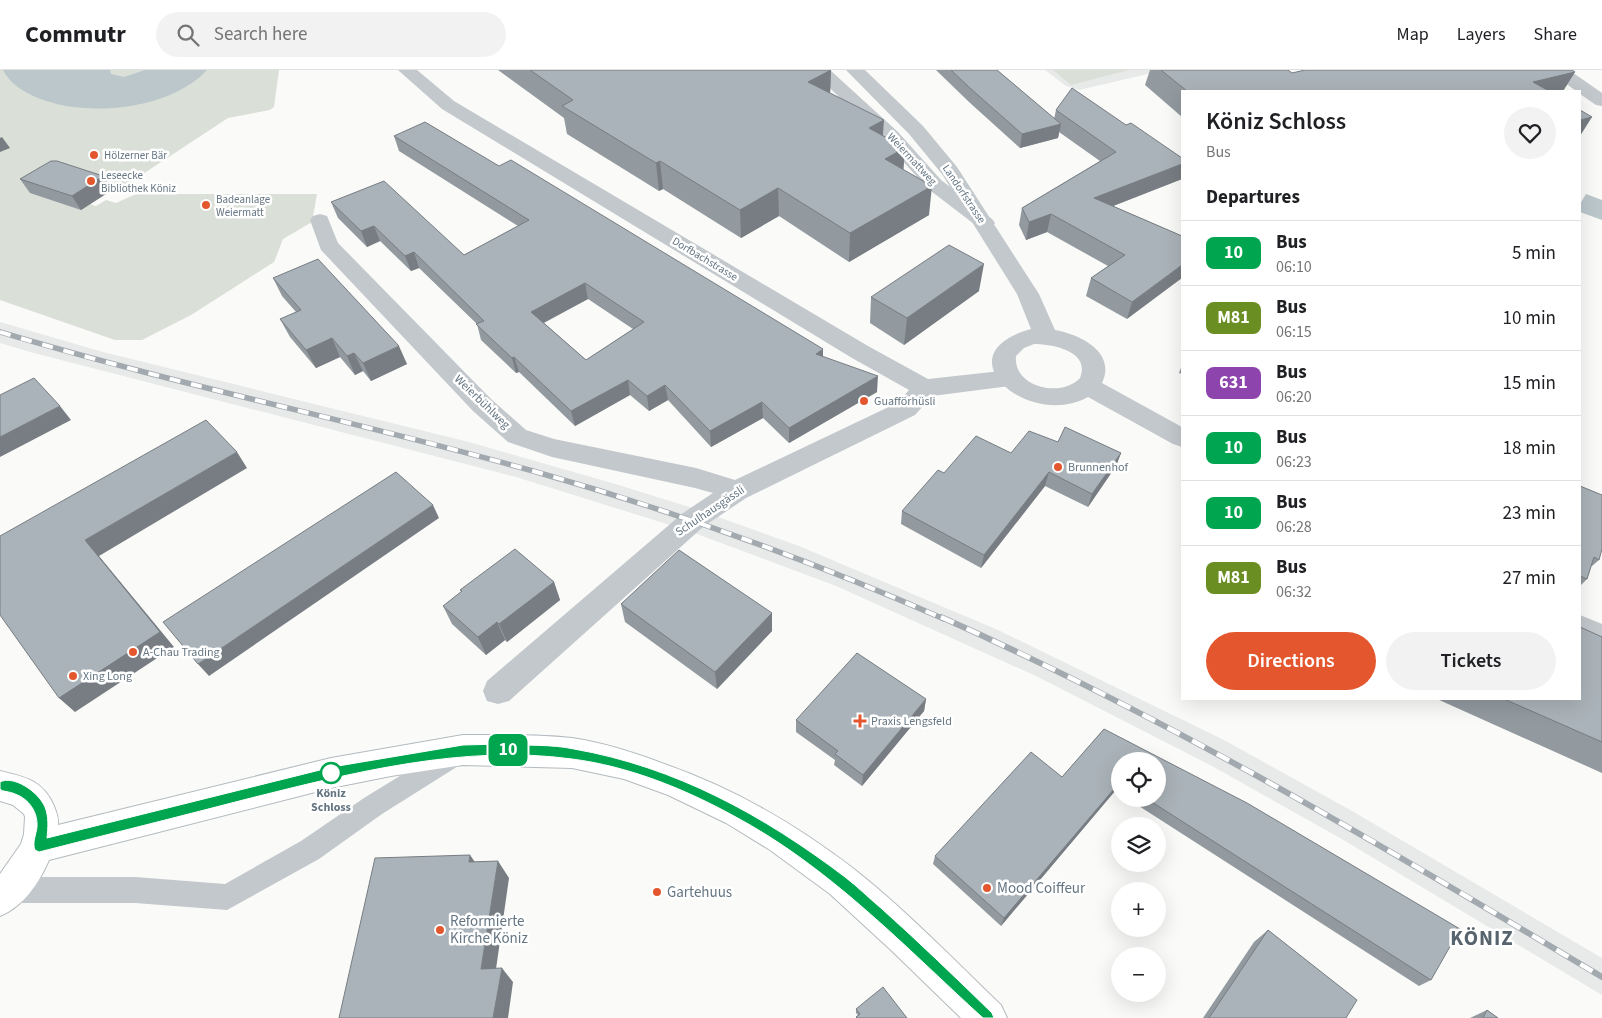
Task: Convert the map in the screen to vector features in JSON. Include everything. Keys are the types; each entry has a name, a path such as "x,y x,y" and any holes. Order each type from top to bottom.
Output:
{"main road":[{"path":"39,846 332,773 463,750 572,753 624,764 678,784 738,812 782,838 842,882 905,938 988,1018"},
{"path":"0,786 15,788 30,796 40,809 43,826 39,846 27,868 5,894"}],"street":[{"name":"Weiermattweg","path":"820,70 891,136 934,184 985,224"},
{"name":"Landorfstrasse","path":"855,70 916,130 945,164 985,224 1034,304 1046,336"},
{"path":"1558,70 1599,96"},
{"name":"Dorfbachstrasse","path":"419,74 448,104 860,352 924,388"},
{"name":"Weierbühlweg","path":"320,220 328,245 482,405 518,436 552,448 696,478 737,491"},
{"path":"1033,336 1046,336 1060,338 1073,343 1084,350 1091,359 1094,368 1093,378 1088,386 1078,393 1048,397 1026,390 1010,378 1005,369 1004,360 1006,352 1012,344 1033,336"},
{"path":"924,388 1010,378"},
{"path":"1088,386 1181,437"},
{"name":"Schulhausgässli","path":"498,691 674,534 693,520 737,491 906,409 924,388"},
{"path":"1581,627 1602,637"}],"lane":[{"path":"5,894 135,890 227,897 310,850 373,806 463,750"}],"shaded area":[{"name":"Badeanlage Weiermatt","path":"0,70 279,70 274,107 270,110 228,118 123,187 115,184 109,189 112,190 90,204 96,206 106,200 116,203 136,194 317,194 312,222 283,239 274,262 191,315 142,340 115,340 0,300"},
{"path":"3,70 110,70 111,74 124,77 145,70 207,70 191,84 172,94 150,102 127,106 80,108 38,98 18,87"},
{"path":"1045,70 1165,70 1079,90 1066,86"},
{"path":"1053,70 1129,70 1071,85"},
{"path":"1586,194 1602,200 1602,220 1581,212 1581,202"},
{"path":"0,322 103,352 469,442 699,510 799,546 998,630 1224,740 1352,811 1602,958 1602,995 1340,838 1212,766 1038,677 836,586 686,530 516,477 0,343"}],"building":[{"path":"530,70 831,70 808,82 884,120 869,128 905,148 885,159 932,186 850,233 778,188 740,210 660,161 656,163 562,106 573,100"},
{"path":"951,70 997,70 1061,124 1022,134"},
{"path":"1161,70 1288,70 1292,73 1305,70 1572,70 1575,72 1533,82 1547,90 1186,90"},
{"path":"1072,88 1126,125 1131,123 1181,157 1181,164 1094,198 1181,236 1181,266 1132,302 1091,278 1125,255 1051,214 1029,222 1022,208 1116,152 1056,110"},
{"path":"1581,111 1592,117 1581,120"},
{"path":"425,122 499,166 511,160 823,349 816,354 878,376 789,428 762,402 710,431 665,385 647,396 628,380 571,411 476,324 484,321 414,252 405,256 374,226 361,231 331,202 384,181 464,255 529,220 394,136","holes":["585,283 644,322 586,360 531,312"]},
{"path":"51,161 57,161 103,176 72,196 20,179"},
{"path":"949,245 984,264 907,318 871,297"},
{"path":"318,259 399,346 363,363 354,353 347,356 332,338 306,350 280,319 301,310 273,278"},
{"path":"34,378 60,406 0,437 0,395"},
{"path":"206,420 237,452 85,540 160,632 59,698 0,615 0,536"},
{"path":"1065,427 1121,453 1092,494 1049,472 984,555 902,511 938,470 944,473 976,436 1011,453 1029,431 1058,442"},
{"path":"396,472 433,505 198,664 163,622"},
{"path":"1581,486 1602,495 1602,549 1599,560 1594,557 1587,579 1581,576"},
{"path":"515,549 554,582 499,624 497,622 478,637 443,606 462,591 460,590"},
{"path":"679,550 772,613 715,672 621,604"},
{"path":"1581,627 1602,637 1602,742 1506,700 1581,700"},
{"name":"Praxis Lengsfeld","path":"857,653 926,699 863,775 835,754 838,751 796,720"},
{"path":"1104,729 1148,752 1111,752 1111,793 1004,918 935,856 1031,752 1062,777"},
{"path":"1166,761 1247,803 1460,929 1431,980 1160,807 1166,807"},
{"name":"Reformierte Kirche Köniz","path":"470,855 469,862 498,861 481,969 502,968 493,1018 339,1018 375,858"},
{"path":"1268,930 1357,1000 1346,1018 1209,1018"},
{"path":"883,987 907,1018 857,1018 860,1014 856,1009"},
{"path":"1487,1010 1498,1018 1483,1018"}],"railway":[{"path":"0,332 133,369 466,453 586,486 741,538 894,597 944,619"},
{"path":"941,617 1027,656 1111,698 1277,787 1359,833 1602,977"}],"bus line":[{"name":"10","path":"0,786 15,788 30,796 40,809 43,826 39,846 332,773 463,750 572,753 624,764 678,784 738,812 782,838 842,882 905,938 987,1018"}],"place":[{"name":"Hölzerner Bär","path":"94,155"},
{"name":"Leseecke Bibliothek Köniz","path":"91,181"},
{"name":"Badeanlage Weiermatt","path":"206,205"},
{"name":"Guafförhüsli","path":"864,401"},
{"name":"Brunnenhof","path":"1058,467"},
{"name":"A-Chau Trading","path":"133,652"},
{"name":"Xing Long","path":"73,676"},
{"name":"Praxis Lengsfeld","path":"860,721"},
{"name":"Köniz Schloss","path":"331,773"},
{"name":"Mood Coiffeur","path":"987,888"},
{"name":"Gartehuus","path":"657,892"},
{"name":"Reformierte Kirche Köniz","path":"440,930"}],"district":[{"name":"KÖNIZ","path":"1482,938"}]}
